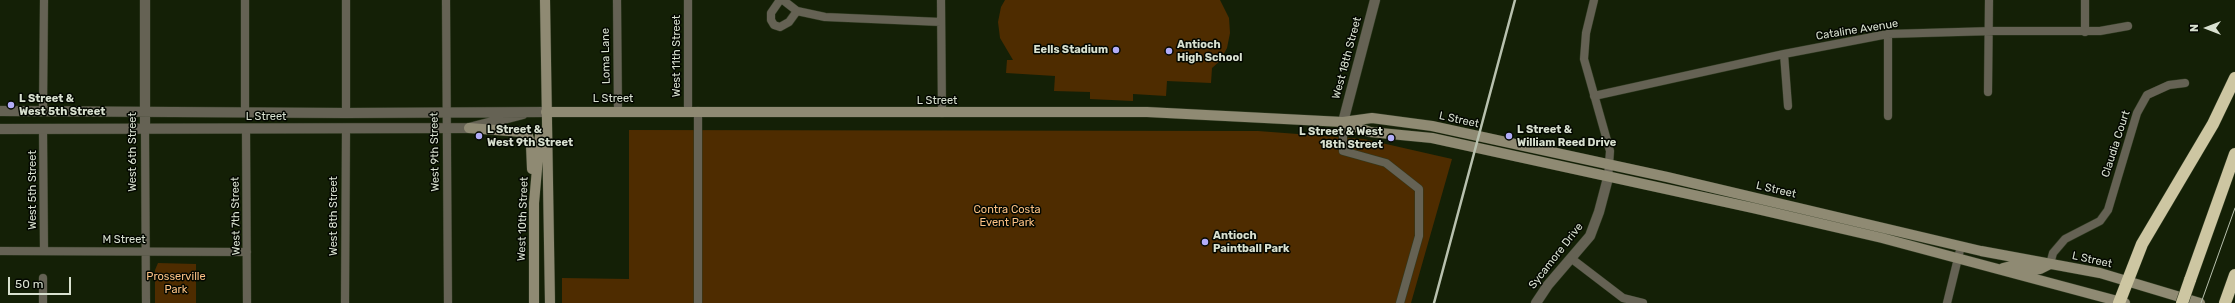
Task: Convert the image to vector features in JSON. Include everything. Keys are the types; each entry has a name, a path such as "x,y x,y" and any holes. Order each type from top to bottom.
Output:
{"highway":[{"path":"2121,302 2127,281 2142,244 2213,124 2235,78"},
{"path":"2182,303 2235,154"},
{"path":"2226,299 2235,275"}],"main road":[{"name":"West 10th Street","path":"545,0 550,303"},
{"name":"West 10th Street","path":"534,303 534,203 541,127 546,112"},
{"name":"L Street","path":"546,112 1147,112 1343,122 1372,118 1432,126 1961,246 2100,273 2200,303"},
{"name":"L Street","path":"1343,122 1370,132 1432,138 1608,178 1753,208 1882,238 2121,302"},
{"path":"469,128 522,132 528,136 531,145 534,203"},
{"path":"1997,270 2011,266 2032,270 2040,269 2050,264"}],"street":[{"path":"43,112 44,0"},
{"name":"West 6th Street","path":"145,0 146,303"},
{"path":"245,0 245,112"},
{"path":"346,0 346,113"},
{"name":"West 9th Street","path":"446,0 448,303"},
{"name":"Loma Lane","path":"617,0 618,111"},
{"name":"West 11th Street","path":"688,0 693,111 698,303"},
{"path":"780,0 771,13 771,20 774,25 780,27 789,22 797,11"},
{"path":"783,0 797,11 825,17 941,22"},
{"path":"941,0 942,113"},
{"name":"West 18th Street","path":"1343,122 1375,0"},
{"path":"1594,0 1583,47 1587,76 1610,151 1608,178"},
{"path":"1988,92 1989,0"},
{"path":"2085,0 2085,32"},
{"name":"Cataline Avenue","path":"1594,96 1784,54 1888,34 1989,31 2085,32 2128,26"},
{"path":"1888,34 1888,116"},
{"path":"1784,54 1788,106"},
{"name":"Claudia Court","path":"2050,264 2053,253 2065,239 2100,221 2108,210 2137,113 2147,95 2169,85 2186,83"},
{"name":"L Street","path":"0,111 346,113 546,112"},
{"name":"L Street","path":"0,129 446,129 469,128 530,112"},
{"path":"1343,122 1343,151 1386,163 1419,189 1419,236 1400,303"},
{"name":"West 5th Street","path":"43,129 44,251"},
{"name":"West 7th Street","path":"246,129 246,303"},
{"name":"West 8th Street","path":"345,303 346,129"},
{"name":"Sycamore Drive","path":"1536,303 1548,286 1572,259 1592,230 1608,178"},
{"path":"1947,303 1961,246"},
{"name":"M Street","path":"0,251 247,252"},
{"path":"1572,259 1623,298 1643,303"},
{"path":"43,278 43,303"}],"green space":[{"name":"Eells Stadium","path":"1005,0 1220,0 1229,18 1230,33 1227,48 1220,61 1212,68 1211,83 1167,81 1166,96 1133,94 1133,101 1090,99 1090,92 1054,91 1055,76 1006,73 1007,60 1013,60 1000,38 998,22 1001,7"},
{"name":"Contra Costa Event Park","path":"629,130 1258,131 1364,139 1452,159 1411,303 562,303 562,278 629,279"},
{"name":"Prosserville Park","path":"158,263 196,264 196,303 155,303 155,270"}],"tram line":[{"path":"2201,303 2235,208"}],"railway":[{"path":"1434,303 1515,0"}],"place":[{"name":"Eells Stadium","path":"1116,50"},
{"name":"Antioch High School","path":"1169,51"},
{"name":"L Street & West 5th Street","path":"11,105"},
{"name":"L Street & West 9th Street","path":"479,136"},
{"name":"L Street & William Reed Drive","path":"1509,136"},
{"name":"L Street & West 18th Street","path":"1391,138"},
{"name":"Antioch Paintball Park","path":"1205,242"}]}
